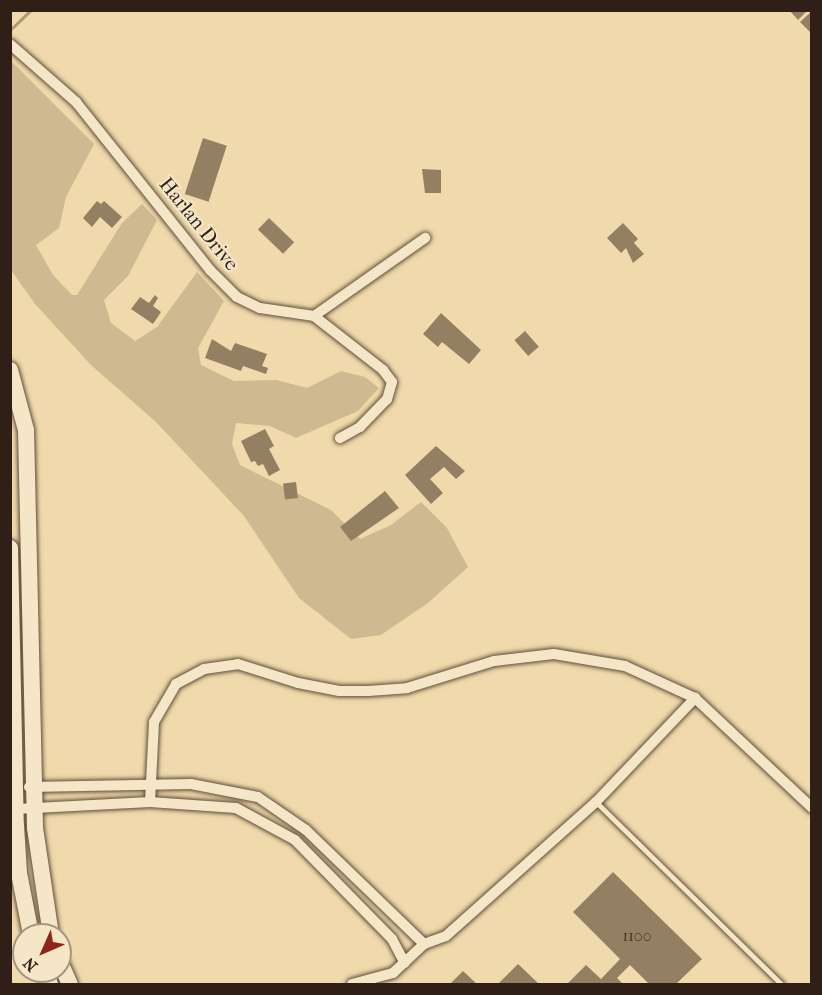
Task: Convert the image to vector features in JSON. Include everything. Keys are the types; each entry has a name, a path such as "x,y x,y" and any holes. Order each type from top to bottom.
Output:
{"street":[{"name":"Harlan Drive","path":"10,44 76,102 210,270 237,297 260,308 314,316"},
{"path":"340,438 360,427 387,399 392,382 383,370 314,316 425,238"},
{"path":"10,370 26,430 34,808 37,861 49,923"},
{"path":"10,548 19,873 29,923"},
{"path":"150,802 154,722 167,694 190,674 215,665 238,664 298,683 339,692 368,691 407,688 494,661 554,654 625,666 695,698 812,808"},
{"path":"352,984 393,973 424,944 446,936 596,802 695,698"},
{"path":"15,788 200,785 258,797 306,830 424,944"},
{"path":"16,808 150,802 236,807 276,827 295,840 392,939 405,963"}],"lane":[{"path":"596,802 781,984"}],"shaded area":[{"path":"10,60 94,144 66,197 59,228 36,245 53,275 72,295 77,295 122,223 142,204 157,220 128,276 104,300 111,323 135,341 157,327 197,272 224,301 198,348 201,365 234,381 276,380 307,388 341,371 365,377 379,388 358,411 296,438 270,426 236,423 232,444 240,465 331,510 360,539 391,525 421,502 447,528 468,567 428,603 381,635 351,639 299,598 244,516 156,422 91,365 35,304 11,270"}],"building":[{"path":"789,10 808,10 798,20"},
{"path":"812,11 812,34 800,22"},
{"path":"203,138 227,146 209,202 185,194"},
{"path":"422,169 441,170 441,193 425,193"},
{"path":"97,201 101,204 104,201 122,217 112,228 100,217 92,227 83,218"},
{"path":"269,218 294,242 283,254 258,230"},
{"path":"623,223 638,239 634,243 644,254 633,263 626,248 621,253 607,238"},
{"path":"155,295 158,298 153,306 161,312 153,324 131,309 140,297 149,303"},
{"path":"441,313 481,350 469,364 442,342 438,347 423,334"},
{"path":"525,331 539,347 528,356 514,340"},
{"path":"212,339 231,351 235,343 267,354 262,366 268,368 266,374 243,366 241,371 205,358"},
{"path":"265,429 274,446 269,449 280,470 269,476 263,464 258,466 255,461 251,462 241,441"},
{"path":"436,446 465,471 456,479 444,467 430,479 443,493 431,504 405,475"},
{"path":"296,482 298,498 285,499 283,484"},
{"path":"385,491 399,508 351,541 340,527"},
{"path":"613,872 702,959 676,984 649,984 630,965 617,978 623,984 567,984 586,965 601,979 620,959 573,912"},
{"path":"518,964 539,984 498,984"},
{"path":"463,971 477,984 450,984"}],"waterway":[{"path":"10,30 31,10"}]}
